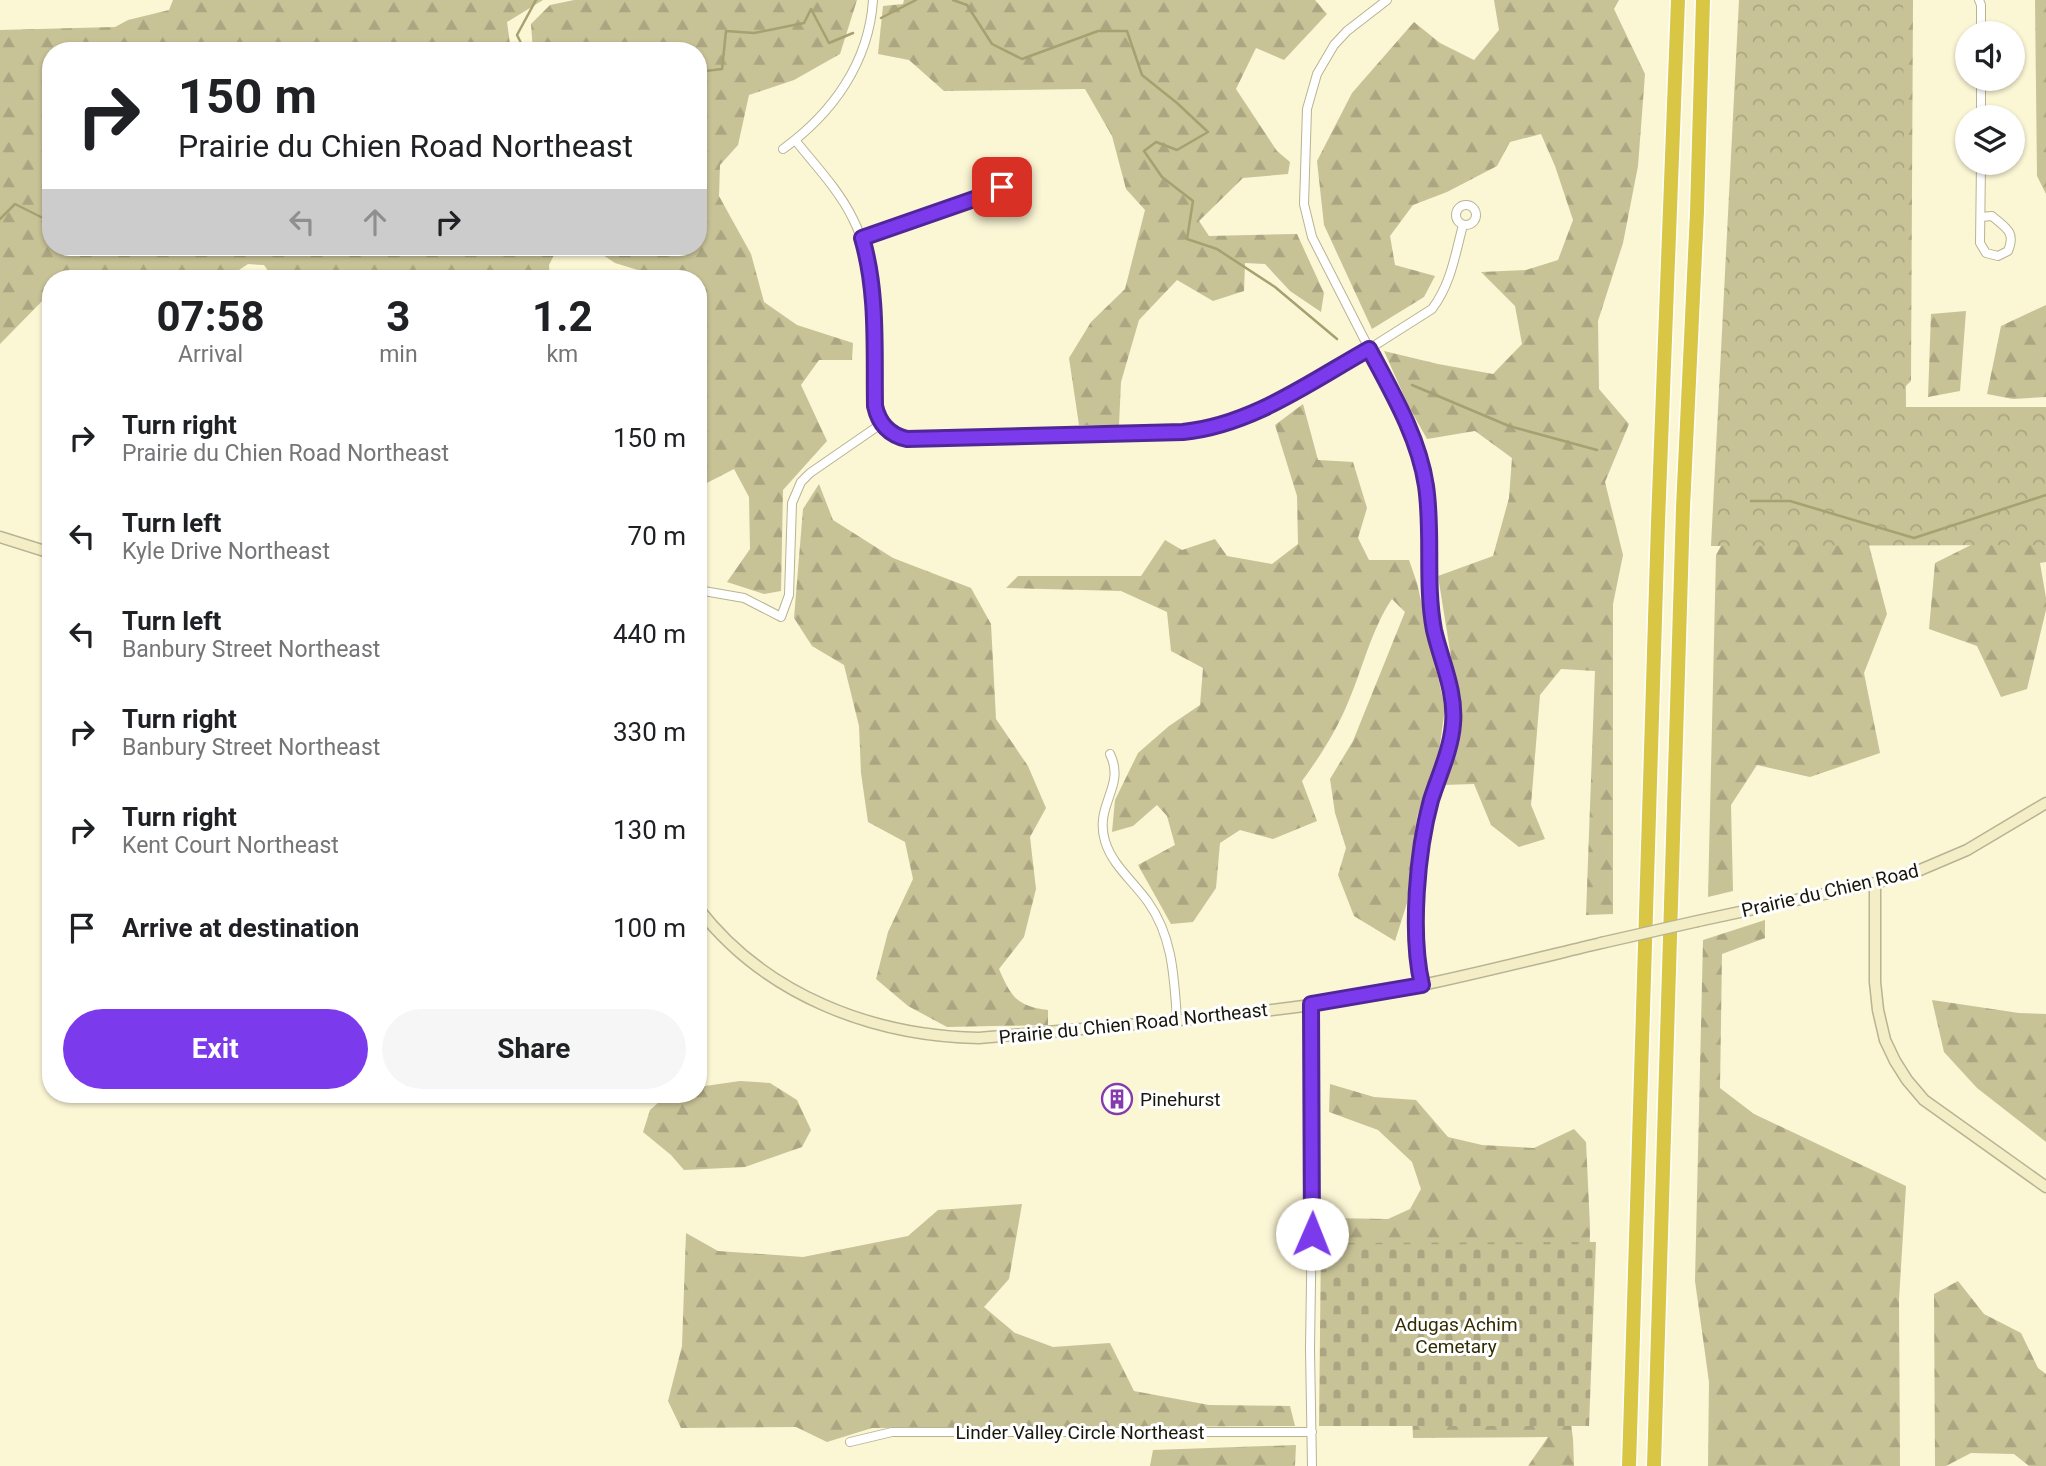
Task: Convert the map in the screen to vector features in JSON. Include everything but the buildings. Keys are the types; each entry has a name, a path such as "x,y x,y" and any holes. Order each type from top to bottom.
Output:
{"highway":[{"path":"1629,1466 1658,522 1678,0"},
{"path":"1654,1466 1683,508 1697,212 1703,0"}],"street":[{"path":"783,149 825,112 849,80 865,43 873,0"},
{"path":"1387,0 1347,31 1334,45 1317,74 1307,109 1304,180 1307,218 1312,237 1415,444 1423,468 1428,506 1430,598 1434,631 1454,710 1451,739 1431,802 1420,859 1416,951 1422,985"},
{"path":"1979,0 1981,21"},
{"path":"795,140 841,197 862,238 872,285 875,406 881,424 891,433 907,439 1183,432 1231,423 1256,412 1423,317 1439,299 1450,277 1463,225"},
{"path":"862,238 997,191 1011,172"},
{"path":"1980,217 1992,216 2008,230 2012,241 2008,251 1998,256 1986,253 1980,243 1980,217 1981,175"},
{"path":"707,592 744,598 781,617 789,594 792,503 796,492 810,472 881,424"},
{"path":"0,537 42,550"},
{"path":"1110,754 1116,772 1103,813 1104,838 1113,858 1146,900 1163,928 1172,963 1177,1019"},
{"name":"Prairie du Chien Road","path":"1601,943 1875,883 1920,870 1954,856 2046,803"},
{"path":"1875,883 1875,982 1878,1010 1885,1040 1895,1061 1924,1100 2046,1187"},
{"name":"Prairie du Chien Road Northeast","path":"707,919 740,952 789,988 826,1007 896,1030 979,1038 1311,1004 1422,985 1601,943"},
{"path":"1311,1004 1312,1466"},
{"name":"Linder Valley Circle Northeast","path":"850,1442 892,1432 1312,1432"}],"green space":[{"path":"173,0 543,0 507,22 510,42 42,42 42,256 554,256 549,270 267,270 264,265 248,264 239,270 42,270 42,301 0,344 0,30 115,27 128,20 169,10"},
{"path":"574,0 857,0 840,54 794,80 749,95 738,145 720,165 719,196 751,254 764,302 797,325 853,343 852,360 819,360 801,385 827,441 783,490 781,591 764,594 727,582 750,549 749,497 734,469 707,483 707,270 638,270 615,263 604,256 707,256 707,42 532,42 531,24 550,5"},
{"path":"904,0 1315,0 1327,14 1284,60 1256,48 1236,89 1277,151 1290,162 1288,174 1243,178 1199,221 1209,236 1297,234 1324,293 1321,312 1290,291 1265,264 1245,263 1244,291 1213,301 1177,280 1139,320 1121,382 1119,425 1079,425 1069,358 1091,322 1125,289 1145,210 1126,189 1112,136 1085,89 944,91 909,60 878,54 883,6 903,4"},
{"path":"1494,0 1619,0 1614,9 1645,74 1638,166 1623,243 1598,321 1599,389 1629,424 1605,482 1623,555 1613,604 1613,914 1586,915 1595,671 1561,669 1540,695 1531,805 1545,839 1519,847 1491,825 1474,784 1443,785 1461,719 1438,576 1493,556 1509,498 1512,458 1475,431 1427,439 1408,405 1384,351 1493,374 1522,344 1515,306 1481,272 1526,270 1558,260 1573,220 1555,166 1541,134 1510,142 1497,166 1447,192 1413,205 1390,236 1395,265 1435,276 1424,297 1372,329 1324,225 1317,161 1352,93 1414,22 1440,43 1474,60 1499,30"},
{"path":"1739,0 1903,0 1906,407 2046,407 2046,545 1711,546"},
{"path":"1773,0 1913,0 1911,381 1865,425 1866,534 1887,614 1864,673 1880,753 1810,777 1757,765 1731,805 1733,891 1708,897 1716,555 1732,526"},
{"path":"2035,0 2046,0 2046,194 2037,176"},
{"path":"2046,305 2046,397 2013,399 1987,394 2001,326"},
{"path":"1966,311 1960,391 1928,397 1931,314"},
{"path":"1303,404 1318,460 1353,462 1367,508 1358,538 1369,560 1409,560 1417,583 1445,708 1439,752 1417,817 1407,903 1395,941 1354,916 1338,875 1346,848 1335,813 1330,779 1353,741 1405,612 1392,599 1373,635 1339,722 1302,781 1317,821 1273,839 1240,830 1220,843 1216,888 1193,922 1171,924 1138,865 1175,845 1167,816 1157,805 1133,826 1112,832 1115,800 1138,753 1169,726 1200,705 1203,668 1171,651 1167,612 1121,591 1006,588 1018,576 1141,576 1165,540 1182,550 1215,539 1227,556 1272,564 1298,544 1297,496 1275,425"},
{"path":"819,484 833,520 893,558 971,588 991,624 996,719 1028,766 1046,808 1030,837 1036,889 1024,937 999,969 1007,987 1016,998 1029,1006 1048,1010 1048,1025 947,1027 908,1006 876,979 888,932 913,879 905,842 868,822 861,773 859,726 844,665 812,646 794,618 803,509"},
{"path":"2046,513 2046,562 2040,563 2046,610 2027,689 2001,697 1977,646 1929,629 1935,563 2009,526"},
{"path":"1765,920 1765,938 1722,954 1720,1088 1754,1114 1906,1186 1899,1299 1900,1466 1708,1466 1709,1382 1695,1281 1703,940"},
{"path":"1932,1000 2019,1013 2046,1014 2046,1142 1977,1088 1944,1052"},
{"path":"740,1081 770,1083 797,1100 811,1130 802,1147 745,1167 684,1170 671,1155 643,1132 650,1110 658,1103 707,1103 707,1086"},
{"path":"1330,1084 1374,1097 1416,1100 1448,1137 1482,1145 1534,1148 1574,1129 1586,1142 1590,1227 1589,1307 1564,1372 1574,1466 1528,1466 1548,1437 1413,1438 1411,1387 1328,1252 1328,1218 1388,1219 1410,1209 1421,1189 1412,1162 1378,1130 1329,1112"},
{"path":"1022,1204 1009,1279 984,1307 1015,1333 1053,1347 1110,1343 1134,1391 1209,1405 1290,1406 1295,1426 872,1428 827,1442 796,1427 681,1428 668,1401 682,1346 686,1233 718,1251 803,1257 908,1236 938,1210"},
{"name":"Adugas Achim Cemetary","path":"1596,1242 1589,1426 1319,1426 1321,1243"},
{"path":"1958,1281 1984,1314 2021,1333 2038,1368 2046,1374 2046,1466 2029,1466 2014,1454 1971,1453 1946,1466 1935,1466 1934,1294"},
{"path":"1296,1445 1295,1466 1150,1466 1153,1450"}],"waterway":[{"path":"520,42 517,35 536,0"},
{"path":"881,18 916,0"},
{"path":"953,0 967,5 992,44 1022,59 1098,31 1127,31 1142,75 1208,132 1177,150 1156,142 1144,151 1162,177 1193,201 1187,239 1217,249 1275,287 1337,339"},
{"path":"707,71 722,69 726,31 754,33 804,23 811,9 829,43 853,33"},
{"path":"0,219 15,204 42,218"},
{"path":"1412,385 1509,426 1597,450"},
{"path":"1751,501 1790,501 1914,538 2046,495"}],"place":[{"name":"Pinehurst","path":"1117,1099"}],"route":[{"path":"1002,187 862,238 872,285 875,406 881,424 891,433 907,439 1202,430 1239,420 1256,412 1369,349 1415,444 1423,468 1428,506 1428,575 1434,631 1454,710 1451,739 1431,802 1420,859 1416,951 1422,985 1311,1004 1312,1234"}]}
